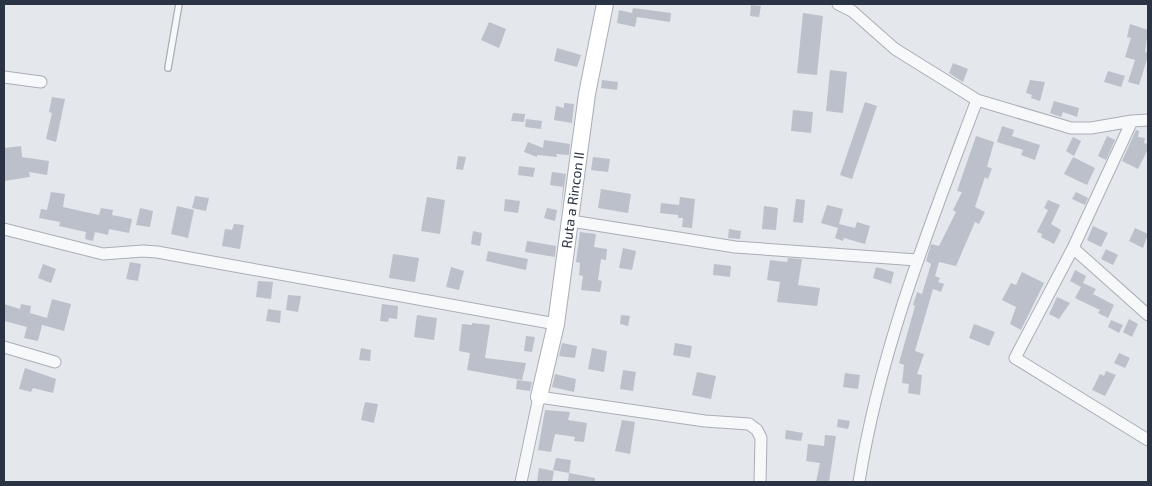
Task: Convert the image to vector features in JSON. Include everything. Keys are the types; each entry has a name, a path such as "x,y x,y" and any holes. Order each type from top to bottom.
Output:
{"street":[{"name":"Ruta a Rincon II","path":"539,397 556,324 587,94 605,4"},
{"path":"838,4 852,11 895,49 977,100 1071,128 1092,128 1148,120"},
{"path":"4,78 41,82"},
{"path":"859,482 868,426 891,340 916,260 977,100"},
{"path":"1132,121 1073,248 1014,358 1148,440"},
{"path":"571,222 736,247 916,260"},
{"path":"4,228 103,254 143,251 157,252 556,324"},
{"path":"1073,248 1148,315"},
{"path":"4,347 55,362"},
{"path":"521,482 539,397 705,421 749,424 757,430 761,438 760,482"}],"lane":[{"path":"168,68 179,4"}],"building":[{"path":"751,5 761,6 759,17 750,16"},
{"path":"633,8 671,13 670,22 637,17 635,27 617,23 619,10 632,13"},
{"path":"803,13 823,16 817,75 797,73"},
{"path":"489,22 506,29 499,48 481,40"},
{"path":"1130,24 1148,30 1145,52 1148,53 1148,56 1139,85 1128,82 1135,60 1125,57 1131,38 1127,37"},
{"path":"557,48 581,55 577,67 554,61"},
{"path":"953,63 968,69 963,82 949,73"},
{"path":"830,70 847,72 843,113 826,111"},
{"path":"1108,71 1125,76 1121,87 1104,82"},
{"path":"602,80 618,82 617,90 601,88"},
{"path":"1030,80 1045,82 1040,101 1031,98 1032,95 1026,93"},
{"path":"52,97 65,99 56,142 46,139 52,113 49,112"},
{"path":"1054,101 1079,108 1077,117 1063,112 1061,117 1050,113"},
{"path":"865,102 877,106 852,179 840,175"},
{"path":"564,103 574,104 572,123 554,120 556,106 564,108"},
{"path":"793,110 813,112 811,133 791,131"},
{"path":"513,113 525,114 524,122 511,121"},
{"path":"526,119 542,121 541,129 525,127"},
{"path":"1002,126 1014,130 1012,136 1040,145 1035,160 1021,155 1023,150 997,142"},
{"path":"1136,130 1139,131 1138,137 1145,138 1144,143 1148,144 1148,149 1138,169 1122,161"},
{"path":"976,136 994,142 987,167 992,168 988,179 985,177 975,207 985,212 979,224 975,222 956,266 939,262 935,276 940,278 938,282 944,284 941,292 933,289 915,351 924,354 917,374 922,375 920,395 908,393 909,384 902,383 904,365 899,363 915,306 913,305 917,292 922,294 931,264 926,261 931,244 939,246 956,212 953,210 962,192 957,191"},
{"path":"1107,136 1115,140 1106,160 1098,156"},
{"path":"1073,137 1081,141 1074,156 1066,151"},
{"path":"544,140 570,144 569,155 556,154 557,157 537,155 537,157 524,152 528,142 543,148"},
{"path":"21,146 22,157 49,161 47,175 29,172 30,177 4,181 4,148"},
{"path":"458,156 466,157 463,170 456,169"},
{"path":"593,157 610,159 608,172 591,170"},
{"path":"1073,157 1095,168 1087,185 1064,174"},
{"path":"519,166 535,168 533,177 518,175"},
{"path":"552,172 566,174 560,216 563,187 550,185"},
{"path":"601,189 631,194 628,213 598,208"},
{"path":"51,192 65,194 63,207 99,215 101,208 113,210 112,215 132,219 129,233 109,229 108,235 95,232 93,241 85,239 86,232 59,226 60,222 39,218 41,209 47,210"},
{"path":"1076,192 1088,198 1085,205 1072,199"},
{"path":"195,196 209,198 206,211 192,208"},
{"path":"427,197 445,200 440,234 421,231"},
{"path":"680,197 695,199 692,228 682,227 683,218 678,218 678,215 660,213 661,203 679,205"},
{"path":"505,199 520,201 518,213 504,211"},
{"path":"796,199 805,200 803,223 793,222"},
{"path":"1048,200 1060,205 1051,224 1061,230 1054,244 1041,237 1042,234 1037,232 1048,210 1044,208"},
{"path":"827,205 843,209 839,224 855,228 857,222 870,226 865,244 844,238 843,241 835,238 838,228 821,223"},
{"path":"177,206 194,210 188,238 171,234"},
{"path":"764,206 778,208 776,230 762,229"},
{"path":"140,208 153,211 150,227 136,225"},
{"path":"547,208 557,210 555,221 544,218"},
{"path":"234,224 244,225 240,249 222,246 225,229 232,230"},
{"path":"1093,226 1108,233 1101,247 1087,240"},
{"path":"1135,228 1148,234 1143,248 1129,241"},
{"path":"729,229 741,231 740,239 728,238"},
{"path":"473,231 482,233 480,246 471,244"},
{"path":"580,232 596,234 594,247 607,249 606,260 601,259 598,280 602,281 600,292 581,290 583,276 579,275 580,263 576,262"},
{"path":"527,241 556,246 555,257 525,252"},
{"path":"623,248 636,251 632,270 619,268"},
{"path":"1106,249 1118,255 1113,265 1101,259"},
{"path":"488,251 528,259 526,270 486,261"},
{"path":"393,254 419,258 415,282 389,278"},
{"path":"788,258 802,259 798,285 820,288 817,306 777,302 780,282 767,280 770,260 787,262"},
{"path":"130,262 141,264 138,281 126,279"},
{"path":"43,264 56,269 51,283 38,278"},
{"path":"714,264 731,266 730,277 713,275"},
{"path":"451,267 464,271 459,290 446,287"},
{"path":"876,267 894,272 891,284 873,278"},
{"path":"1075,270 1086,276 1083,283 1096,289 1093,294 1114,305 1108,318 1098,313 1100,310 1075,298 1081,287 1070,281"},
{"path":"1022,272 1044,283 1021,330 1010,324 1016,307 1002,300 1011,283 1016,285"},
{"path":"258,281 273,282 271,299 256,297"},
{"path":"288,295 301,296 298,312 286,310"},
{"path":"1057,297 1070,303 1059,319 1049,314"},
{"path":"52,299 71,304 64,331 42,325 38,341 24,338 27,327 4,321 4,304 20,309 21,304 31,306 30,313 47,318"},
{"path":"382,304 398,306 397,319 389,318 388,322 380,321"},
{"path":"268,309 281,311 280,323 266,321"},
{"path":"417,315 437,318 434,340 414,337"},
{"path":"621,315 630,316 628,326 620,324"},
{"path":"1129,319 1138,324 1132,337 1123,332"},
{"path":"1111,320 1123,325 1119,333 1108,327"},
{"path":"472,323 490,325 485,358 526,363 522,380 467,370 470,353 459,351 462,324 472,325"},
{"path":"974,324 995,332 989,346 969,338"},
{"path":"526,336 535,337 532,352 524,351"},
{"path":"562,343 577,346 575,358 559,356"},
{"path":"675,343 692,346 690,358 673,355"},
{"path":"361,348 371,350 370,361 359,360"},
{"path":"592,348 607,351 604,372 588,369"},
{"path":"1119,353 1130,358 1125,368 1114,363"},
{"path":"25,368 56,379 53,393 33,388 31,392 19,389"},
{"path":"623,370 636,372 633,391 620,389"},
{"path":"1106,371 1116,375 1105,396 1092,390 1100,374 1104,376"},
{"path":"697,372 716,376 711,399 692,395"},
{"path":"845,373 860,375 858,389 843,387"},
{"path":"555,374 576,379 574,392 552,387"},
{"path":"517,380 532,382 530,391 516,389"},
{"path":"365,402 378,404 374,423 361,420"},
{"path":"545,410 570,412 568,420 587,423 584,442 574,441 575,437 555,434 551,452 538,450"},
{"path":"838,419 850,421 848,429 837,427"},
{"path":"622,420 635,422 630,454 615,451"},
{"path":"786,430 803,433 801,441 785,439"},
{"path":"825,435 836,436 829,482 816,482 820,463 806,461 808,444 824,446"},
{"path":"556,458 571,460 569,473 553,470"},
{"path":"539,468 554,471 552,482 537,482"},
{"path":"569,473 595,478 595,482 568,482"}]}
